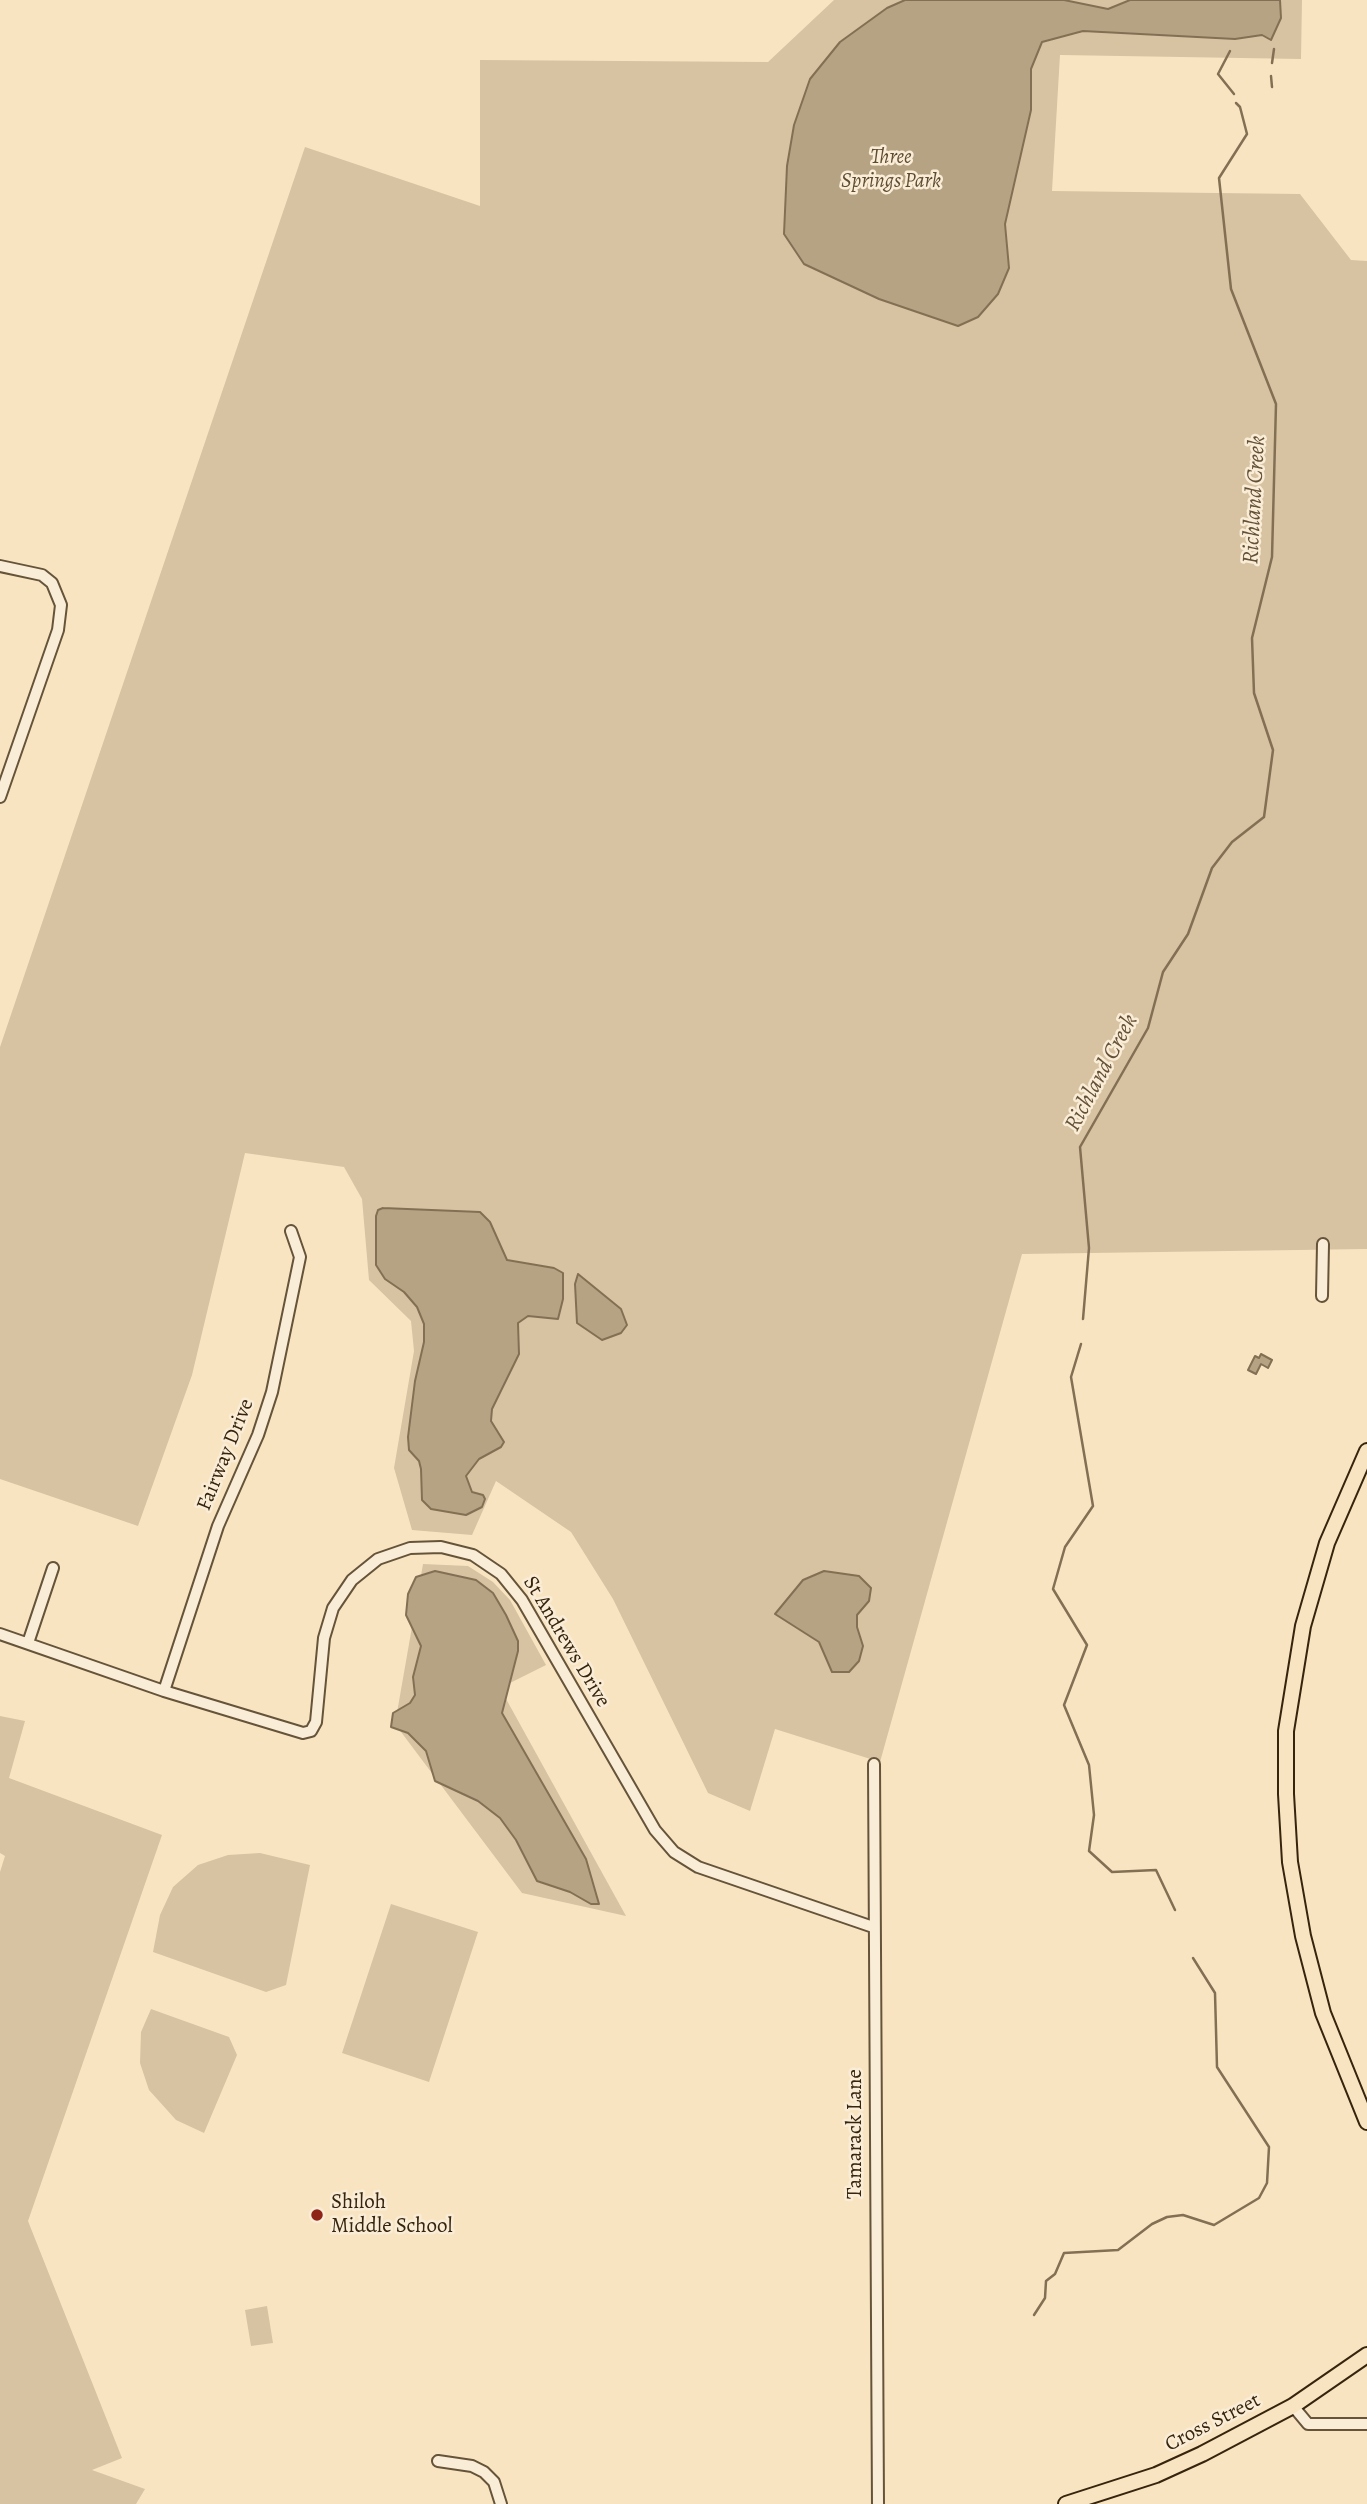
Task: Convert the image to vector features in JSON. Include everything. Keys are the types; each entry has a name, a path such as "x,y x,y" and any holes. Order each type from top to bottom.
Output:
{"main road":[{"path":"1367,1451 1327,1543 1303,1626 1286,1731 1290,1862 1303,1936 1323,2013 1367,2122"},
{"name":"Cross Street","path":"1066,2504 1156,2475 1293,2406 1367,2355"}],"street":[{"path":"0,566 42,575 52,583 61,605 58,630 3,779 0,797"},
{"name":"Fairway Drive","path":"164,1691 218,1526 258,1435 272,1392 300,1257 291,1231"},
{"path":"1322,1296 1323,1244"},
{"name":"St Andrews Drive","path":"0,1634 164,1691 296,1731 312,1731 316,1722 324,1637 333,1608 352,1580 379,1559 411,1549 441,1547 473,1555 501,1574 522,1600 655,1830 674,1852 698,1867 873,1927"},
{"path":"28,1643 53,1568"},
{"name":"Tamarack Lane","path":"874,1764 878,2504"},
{"path":"1293,2406 1308,2424 1367,2424"},
{"path":"438,2461 472,2466 484,2472 494,2482 501,2504"}],"green space":[{"name":"Three Springs Park","path":"834,0 1302,0 1301,59 1060,55 1052,191 1300,194 1351,260 1367,261 1367,1249 1022,1254 880,1762 775,1729 750,1811 708,1793 613,1599 571,1532 496,1481 472,1535 412,1530 394,1468 414,1351 411,1321 369,1280 362,1199 344,1167 245,1153 192,1375 138,1526 0,1479 0,1047 305,147 480,206 480,60 768,62"},
{"path":"423,1564 468,1566 493,1582 510,1600 546,1665 500,1688 626,1916 522,1893 395,1724"},
{"path":"0,1716 25,1721 9,1778 162,1835 28,2221 122,2458 92,2470 145,2489 136,2504 0,2504 0,1872 5,1856 0,1853"},
{"path":"260,1853 310,1865 286,1985 266,1992 153,1952 160,1915 173,1887 198,1865 228,1855"},
{"path":"391,1904 478,1932 429,2082 342,2053"},
{"path":"151,2009 229,2037 237,2055 204,2133 176,2120 149,2090 140,2063 141,2032"},
{"path":"267,2306 273,2343 251,2346 245,2310"}],"shaded area":[{"path":"905,0 1064,0 1108,9 1130,0 1280,0 1281,18 1271,40 1262,35 1235,39 1083,31 1042,42 1031,69 1031,110 1005,224 1009,268 998,294 978,317 958,326 879,299 804,264 784,234 787,166 794,125 810,79 840,42 887,8"},
{"path":"378,1210 480,1212 490,1222 507,1260 554,1268 563,1273 563,1299 558,1319 528,1316 518,1323 519,1354 492,1409 491,1421 504,1442 501,1447 479,1459 466,1476 472,1492 483,1495 485,1499 482,1507 466,1515 431,1509 422,1500 421,1469 419,1461 409,1450 408,1437 415,1381 424,1342 424,1324 417,1307 404,1292 385,1279 376,1265 376,1216"},
{"path":"578,1274 621,1309 627,1325 621,1333 602,1340 577,1323 575,1284"},
{"path":"1261,1354 1272,1360 1268,1368 1261,1364 1256,1374 1248,1370 1255,1356 1259,1358"},
{"path":"435,1571 476,1580 493,1593 506,1615 518,1641 518,1651 502,1713 586,1859 599,1904 591,1904 570,1892 537,1881 516,1840 500,1818 478,1801 435,1781 426,1751 408,1733 391,1727 393,1713 410,1703 415,1695 413,1677 421,1646 406,1615 408,1594 416,1577"},
{"path":"824,1571 859,1576 871,1588 869,1601 857,1615 857,1627 863,1646 859,1661 849,1672 832,1672 819,1642 775,1614 803,1580"}],"waterway":[{"path":"1272,63 1274,49"},
{"name":"Richland Creek","path":"1230,51 1218,74 1234,94"},
{"path":"1271,76 1272,87"},
{"name":"Richland Creek","path":"1083,1319 1089,1248 1080,1147 1148,1028 1163,972 1188,934 1212,868 1232,842 1264,817 1273,750 1254,693 1252,638 1272,557 1276,404 1231,289 1219,178 1247,134 1240,107 1236,103"},
{"name":"Richland Creek","path":"1081,1344 1071,1377 1093,1506 1065,1547 1053,1589 1087,1645 1064,1705 1089,1765 1094,1815 1089,1851 1112,1872 1156,1870 1175,1910"},
{"name":"Richland Creek","path":"1034,2315 1045,2298 1046,2281 1055,2274 1064,2253 1118,2250 1152,2224 1167,2217 1183,2215 1214,2225 1259,2198 1267,2183 1269,2147 1217,2067 1215,1993 1193,1958"}],"place":[{"name":"Shiloh Middle School","path":"317,2215"}]}
